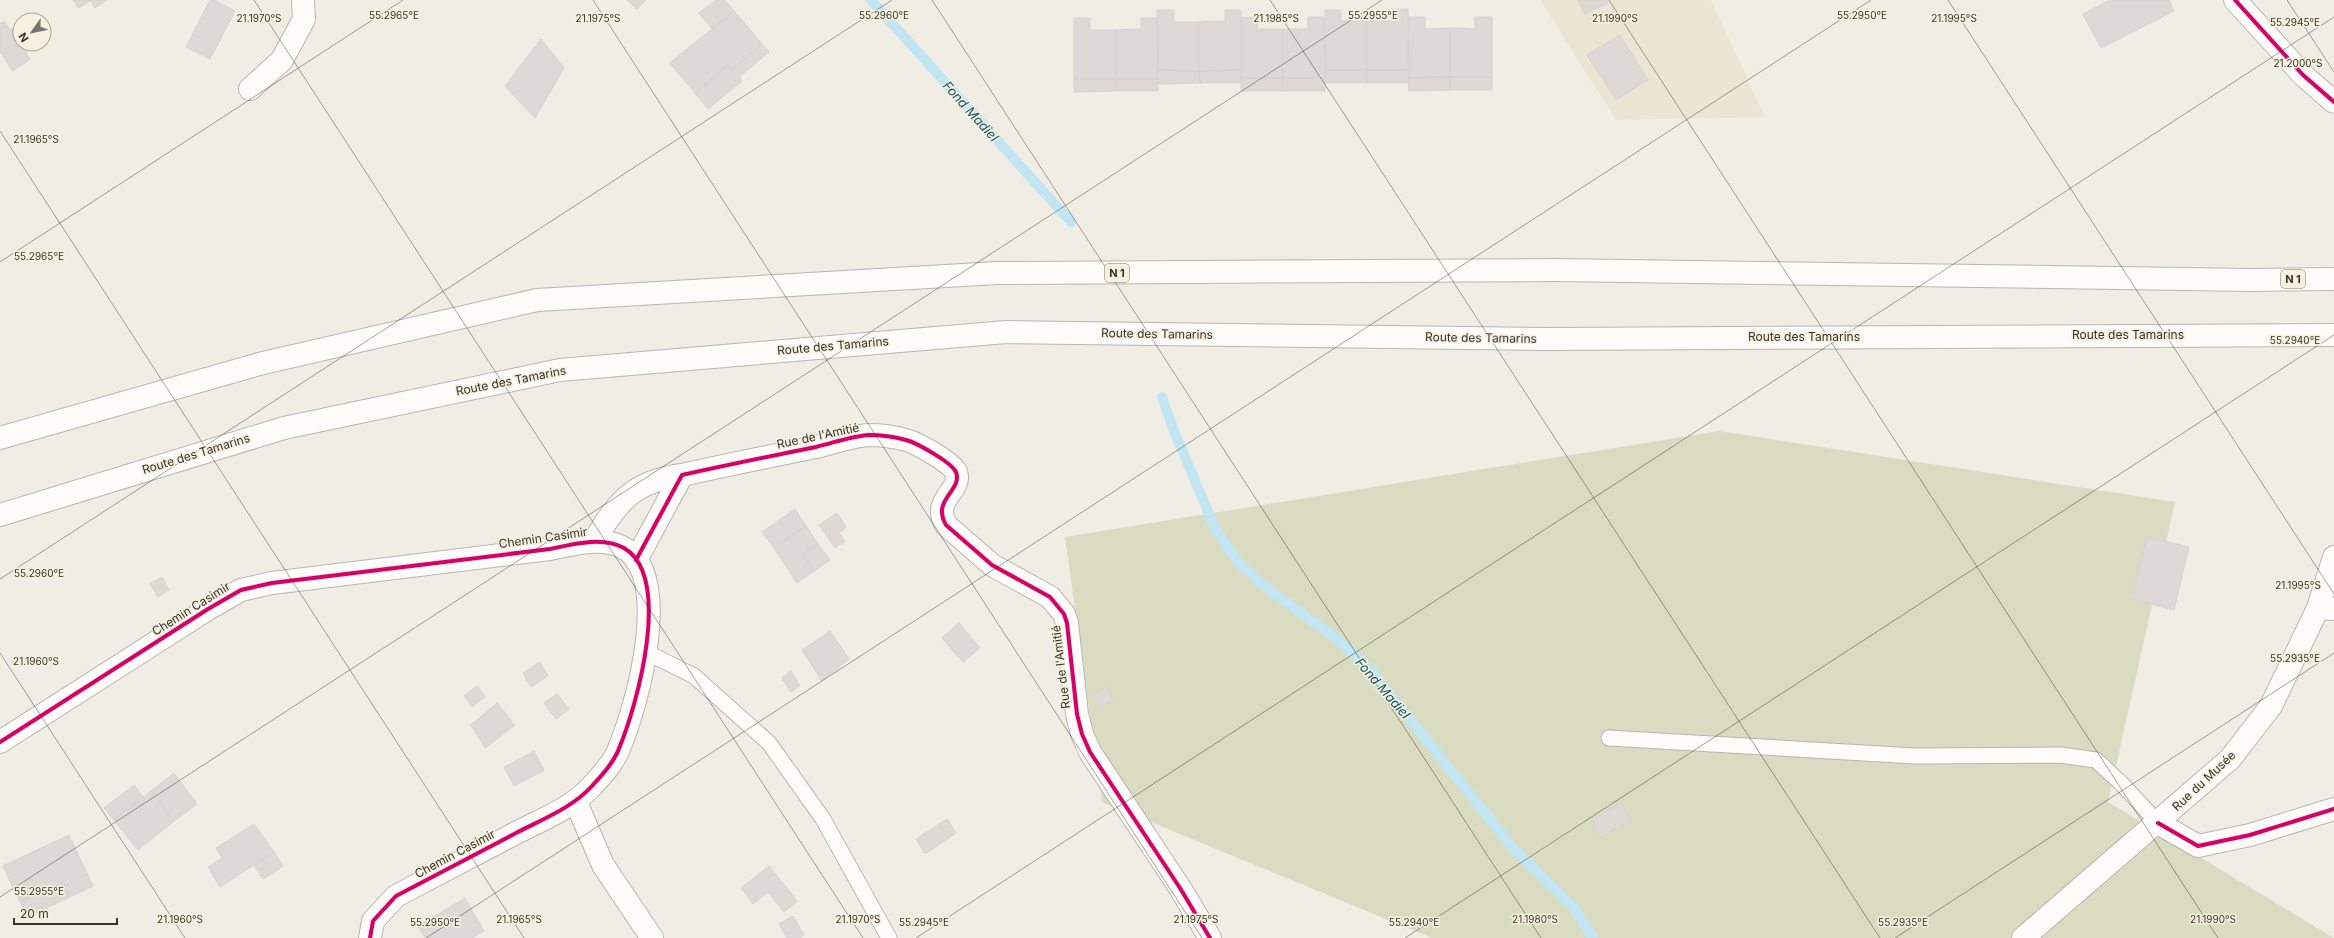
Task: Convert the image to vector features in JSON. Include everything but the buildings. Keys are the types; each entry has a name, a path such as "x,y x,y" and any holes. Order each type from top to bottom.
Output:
{"main road":[{"path":"250,89 282,60 304,19 303,0"},
{"path":"2236,0 2303,75 2334,102"},
{"name":"N 1","path":"0,438 263,363 536,300 1013,273 1555,270 2252,280 2334,279"},
{"name":"Route des Tamarins","path":"0,515 17,508 284,428 560,370 1006,332 1545,339 2245,334 2334,335"},
{"name":"Rue de l'Amitié","path":"594,541 610,515 628,496 651,481 869,435 906,440 947,462 956,473 957,478 941,508 944,521 992,565 1050,597 1064,614 1067,624 1071,673 1082,734 1090,752 1180,888 1210,938"},
{"path":"636,560 682,475"},
{"name":"Chemin Casimir","path":"0,742 241,590 272,583 550,549 594,541 624,548 636,560 643,575 650,605 646,652 639,689 620,748 608,768 576,802 396,896 373,921 370,938"},
{"name":"Rue du Musée","path":"2023,938 2158,823 2230,759 2271,706 2326,609 2334,557"},
{"path":"576,802 603,865 652,938"},
{"path":"2158,823 2198,846 2250,835 2334,809"}],"lane":[{"path":"646,652 694,676 769,743 823,820 889,938"},
{"path":"1609,738 1914,756 2060,755 2096,760 2122,784 2158,823"}],"shaded area":[{"path":"1540,0 1711,0 1765,117 1616,120"}],"green space":[{"path":"1719,431 2175,502 2108,802 2334,938 1432,938 1102,802 1065,537"}],"waterway":[{"name":"Fond Madiel","path":"871,0 1071,222"},
{"name":"Fond Madiel","path":"1162,397 1174,431 1215,528 1237,561 1264,586 1337,639 1368,667 1513,848 1574,908 1593,938"}],"cycle path":[{"path":"2235,0 2303,75 2334,102"},
{"path":"636,560 682,475 869,435 888,436 906,440 941,458 953,468 956,472 957,479 942,508 942,516 946,525 992,565 1050,597 1064,614 1067,623 1077,714 1082,734 1090,752 1180,888 1210,938"},
{"path":"0,742 208,609 241,590 272,583 550,549 588,542 607,542 624,548 639,563 646,585 649,613 647,642 635,702 618,752 612,762 584,794 566,807 396,896 373,921 370,938"},
{"path":"2158,823 2198,846 2250,835 2334,809"}]}
